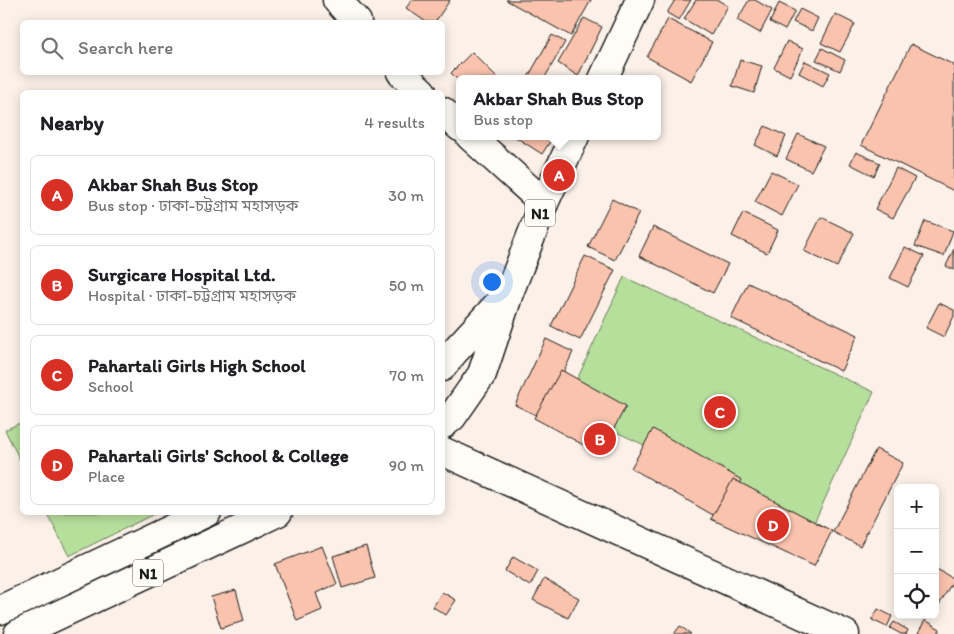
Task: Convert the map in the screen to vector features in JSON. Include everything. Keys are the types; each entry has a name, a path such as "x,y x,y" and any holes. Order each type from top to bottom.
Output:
{"main road":[{"path":"337,0 355,20"},
{"path":"605,75 640,0"},
{"path":"404,75 420,90"},
{"path":"445,114 456,123"},
{"path":"474,140 544,203"},
{"name":"N1","path":"445,423 452,417 482,374 509,293 544,203 573,140"},
{"name":"N1","path":"445,364 509,293"},
{"path":"445,452 845,634"},
{"name":"N1","path":"0,610 200,515"},
{"name":"N1","path":"18,634 272,515"}],"green space":[{"path":"624,277 874,392 814,523 564,408"},
{"path":"20,423 20,460 5,430"},
{"path":"48,515 152,515 69,556"}],"building":[{"path":"412,0 450,0 436,20 423,20 406,8"},
{"path":"506,0 591,0 571,36"},
{"path":"675,0 691,0 679,20 667,13"},
{"path":"696,0 718,0 728,6 711,35 684,19"},
{"path":"749,0 755,0 772,10 760,33 737,20"},
{"path":"779,3 795,11 785,30 770,22"},
{"path":"800,9 818,18 812,31 793,22"},
{"path":"835,14 855,24 840,52 821,43"},
{"path":"584,18 602,27 578,75 558,63"},
{"path":"668,19 712,42 691,81 647,57"},
{"path":"552,35 565,42 546,75 529,75"},
{"path":"787,41 803,49 790,76 774,68"},
{"path":"911,44 954,65 954,191 861,145"},
{"path":"822,48 845,60 840,71 816,60"},
{"path":"472,52 495,75 456,75 456,78 451,73"},
{"path":"740,60 762,66 754,93 732,86"},
{"path":"805,61 830,73 823,86 799,73"},
{"path":"765,126 786,136 777,156 755,145"},
{"path":"798,134 824,146 811,171 786,159"},
{"path":"520,140 551,140 542,154"},
{"path":"856,152 880,163 874,176 850,164"},
{"path":"896,168 915,178 893,218 875,209"},
{"path":"771,171 798,184 782,216 755,202"},
{"path":"612,199 639,213 615,260 588,247"},
{"path":"743,213 778,230 767,253 732,236"},
{"path":"821,217 854,233 837,267 804,251"},
{"path":"925,221 953,231 944,256 915,246"},
{"path":"653,227 728,264 713,293 639,256"},
{"path":"905,247 924,256 908,287 890,278"},
{"path":"954,249 954,270 946,266"},
{"path":"585,256 615,270 580,340 551,326"},
{"path":"748,283 858,335 841,371 731,318"},
{"path":"939,303 954,310 954,316 944,337 926,328"},
{"path":"546,339 573,352 542,418 515,405"},
{"path":"561,370 626,406 600,454 534,418"},
{"path":"653,429 742,480 720,519 631,468"},
{"path":"876,449 903,463 860,546 833,532"},
{"path":"733,479 832,531 814,566 711,519"},
{"path":"322,546 337,584 316,593 322,610 297,621 275,564"},
{"path":"366,546 375,578 342,588 333,556"},
{"path":"513,557 538,571 530,586 505,571"},
{"path":"939,570 954,579 939,605"},
{"path":"544,579 579,598 568,618 533,600"},
{"path":"236,590 244,621 221,628 211,597"},
{"path":"442,592 456,600 446,615 433,607"},
{"path":"878,609 892,616 887,627 872,620"},
{"path":"925,620 940,629 938,634 918,633"},
{"path":"894,622 908,630 906,634 901,634 890,628"},
{"path":"680,626 691,634 674,634"}],"place":[{"name":"Akbar Shah Bus Stop","path":"559,175"},
{"name":"Pahartali Girls High School","path":"720,412"},
{"name":"Surgicare Hospital Ltd.","path":"600,439"},
{"name":"Pahartali Girls' School & College","path":"773,525"}]}
